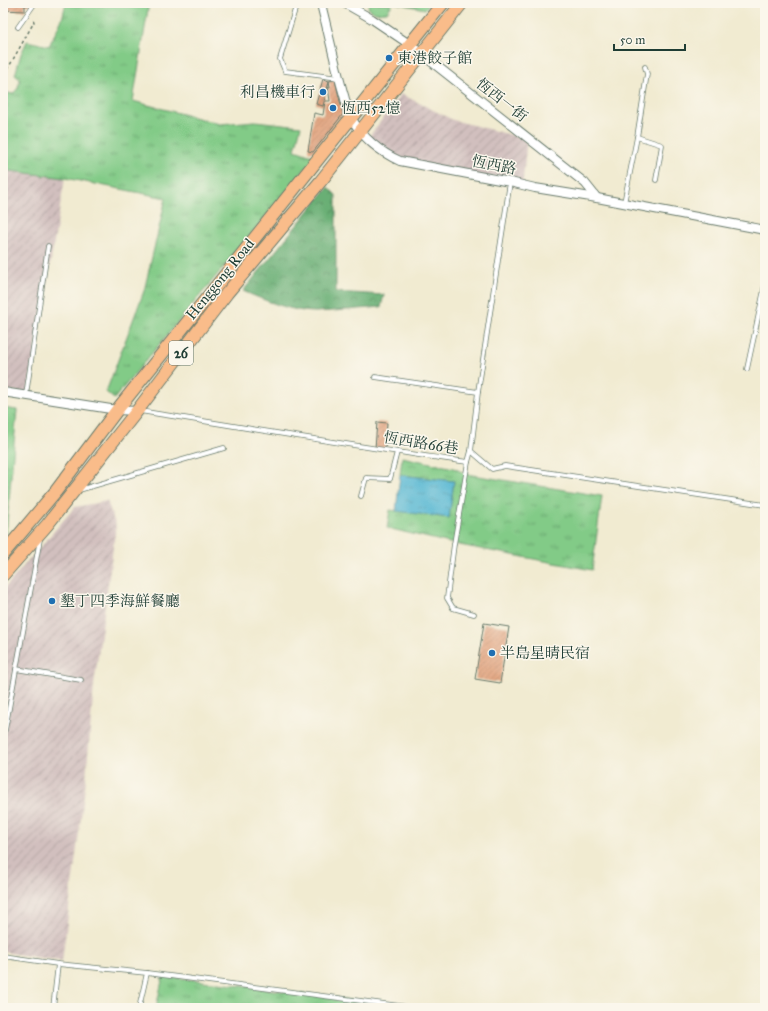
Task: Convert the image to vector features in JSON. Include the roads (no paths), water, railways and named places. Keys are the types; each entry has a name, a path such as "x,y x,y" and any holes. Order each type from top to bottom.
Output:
{"main road":[{"name":"Henggong Road","path":"3,554 56,491 117,410 443,3"},
{"name":"Henggong Road","path":"3,575 73,492 227,293 360,132 462,3"}],"street":[{"name":"恆西路","path":"324,3 322,8 339,78 351,118 360,132 388,156 400,161 535,188 597,198 765,230"},
{"name":"恆西一街","path":"344,3 372,19 409,44 585,183 597,198"},
{"path":"3,392 117,410 137,410"}],"lane":[{"path":"18,27 35,3"},
{"path":"297,3 280,59 285,71 339,78"},
{"path":"624,203 637,137 647,74 645,67"},
{"path":"637,137 662,145 656,180"},
{"name":"恆西路66巷","path":"137,410 468,462 471,451 478,392 510,182"},
{"path":"26,396 48,246"},
{"path":"747,369 765,285"},
{"path":"375,377 478,392"},
{"path":"73,492 224,448"},
{"path":"471,451 492,469 505,466 765,505"},
{"path":"361,496 366,478 390,479 397,452"},
{"path":"468,462 454,544 447,598 453,608 474,614"},
{"path":"5,730 5,716 16,669 41,531"},
{"path":"16,669 81,680"},
{"path":"3,956 415,1008"},
{"path":"53,1008 58,964"},
{"path":"140,1008 147,973"}],"water":[{"path":"400,475 454,481 449,518 396,511"}],"place":[{"name":"東港餃子館","path":"389,58"},
{"name":"利昌機車行","path":"323,92"},
{"name":"恆西52憶","path":"333,108"},
{"name":"墾丁四季海鮮餐廳","path":"52,601"},
{"name":"半島星晴民宿","path":"492,653"}]}
